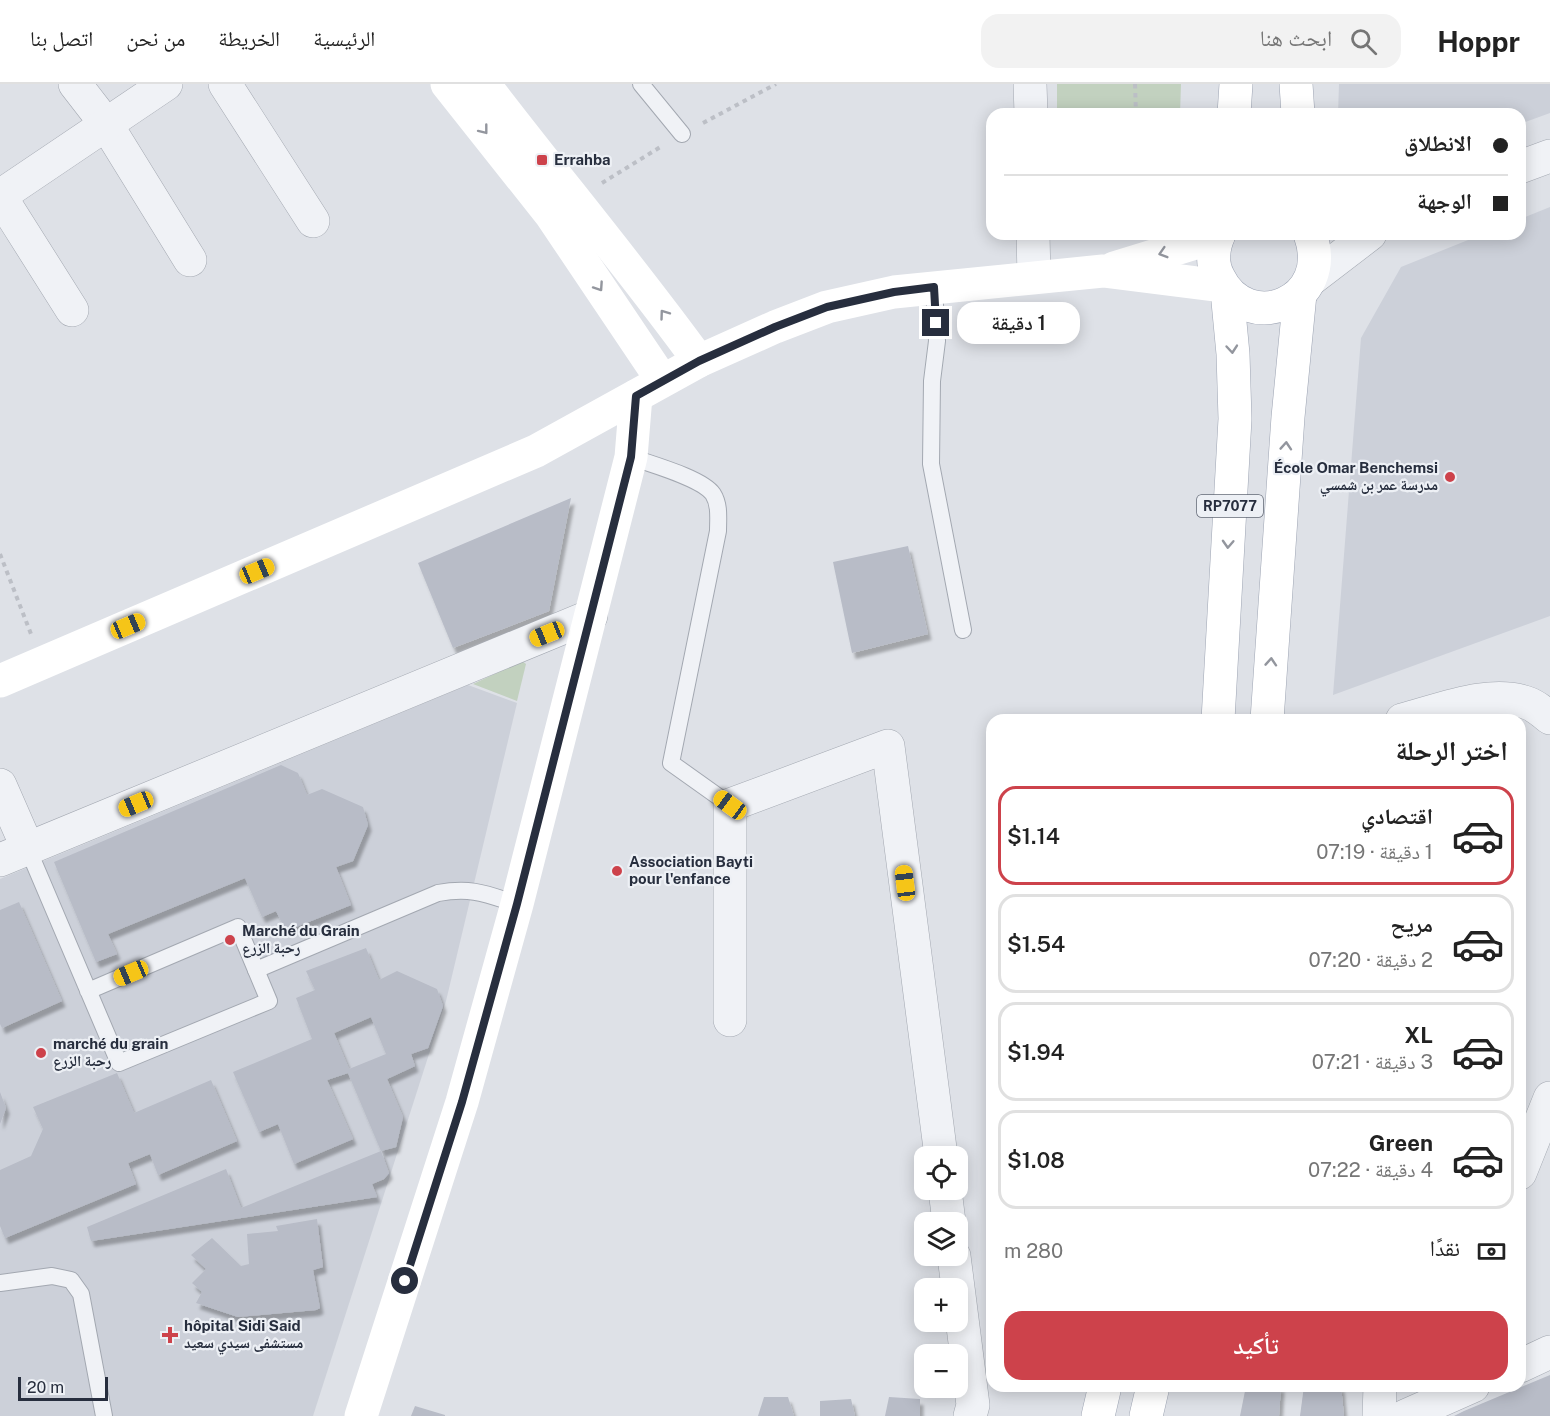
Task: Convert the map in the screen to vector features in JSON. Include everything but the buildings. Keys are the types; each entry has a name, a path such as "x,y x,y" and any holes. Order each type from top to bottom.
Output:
{"street":[{"path":"75,84 106,124 190,260"},
{"path":"72,310 0,196 166,84"},
{"path":"225,84 313,221"},
{"path":"361,1416 462,1102 517,904 649,388 551,215 447,84"},
{"path":"484,84 655,300 699,361"},
{"path":"1030,84 1031,108"},
{"path":"1234,108 1236,84"},
{"path":"1296,84 1298,108"},
{"path":"1526,165 1550,156"},
{"path":"1033,240 1034,277"},
{"path":"0,681 536,452 699,361 827,307 894,292 1103,271 1203,240"},
{"name":"RP7077","path":"1217,240 1214,248 1214,261 1216,274 1224,288 1233,354 1235,419 1218,714"},
{"name":"RP7077","path":"1267,714 1288,417 1305,287 1315,256 1311,240"},
{"path":"1103,271 1224,288 1240,302 1255,307 1271,308 1287,303 1363,240"},
{"path":"0,784 14,854 591,616"},
{"path":"1425,714 1487,698 1510,698 1531,705 1550,718"},
{"path":"730,1020 730,805 888,746 940,1146"},
{"path":"1526,1158 1550,1098"},
{"path":"955,1266 973,1405 970,1416"},
{"path":"1526,1363 1550,1352"},
{"path":"1098,1416 1104,1392"},
{"path":"1146,1416 1152,1392"},
{"path":"1379,1416 1380,1392"},
{"path":"1420,1403 1454,1392"}],"lane":[{"path":"641,84 682,134"},
{"path":"934,287 937,341 932,381 931,464 963,630"},
{"path":"631,457 701,483 713,494 718,508 718,531 671,763 730,805"},
{"path":"14,854 88,991 119,1063 269,1001 238,927 88,991"},
{"path":"256,970 438,893 460,889 480,892 517,904"},
{"path":"0,1284 52,1276 71,1280 81,1294 104,1416"}],"path":[{"path":"575,200 682,134 776,84"},
{"path":"1135,84 1136,108"},
{"path":"0,554 42,662"}],"shaded area":[{"path":"1339,84 1550,84 1550,113 1526,122 1526,108 1338,108"},
{"name":"École Omar Benchemsi مدرسة عمر بن شمسي","path":"1550,207 1550,616 1333,695 1361,338 1401,267 1468,240 1526,240 1526,217"},
{"name":"Marché du Grain رحبة الزرع","path":"468,685 517,703 446,1001 313,1416 0,1416 0,879"}],"green space":[{"path":"1057,84 1181,84 1180,108 1057,108"},
{"path":"522,661 526,664 517,701 473,684"}],"place":[{"name":"Errahba","path":"542,160"},
{"name":"École Omar Benchemsi مدرسة عمر بن شمسي","path":"1450,477"},
{"name":"Association Bayti pour l'enfance","path":"617,871"},
{"name":"Marché du Grain رحبة الزرع","path":"230,940"},
{"name":"marché du grain رحبة الزرع","path":"41,1053"},
{"name":"hôpital Sidi Said مستشفى سيدي سعيد","path":"170,1335"}],"route":[{"path":"405,1281 462,1102 517,904 631,457 636,396 699,361 827,307 894,292 934,287 936,323"}]}
